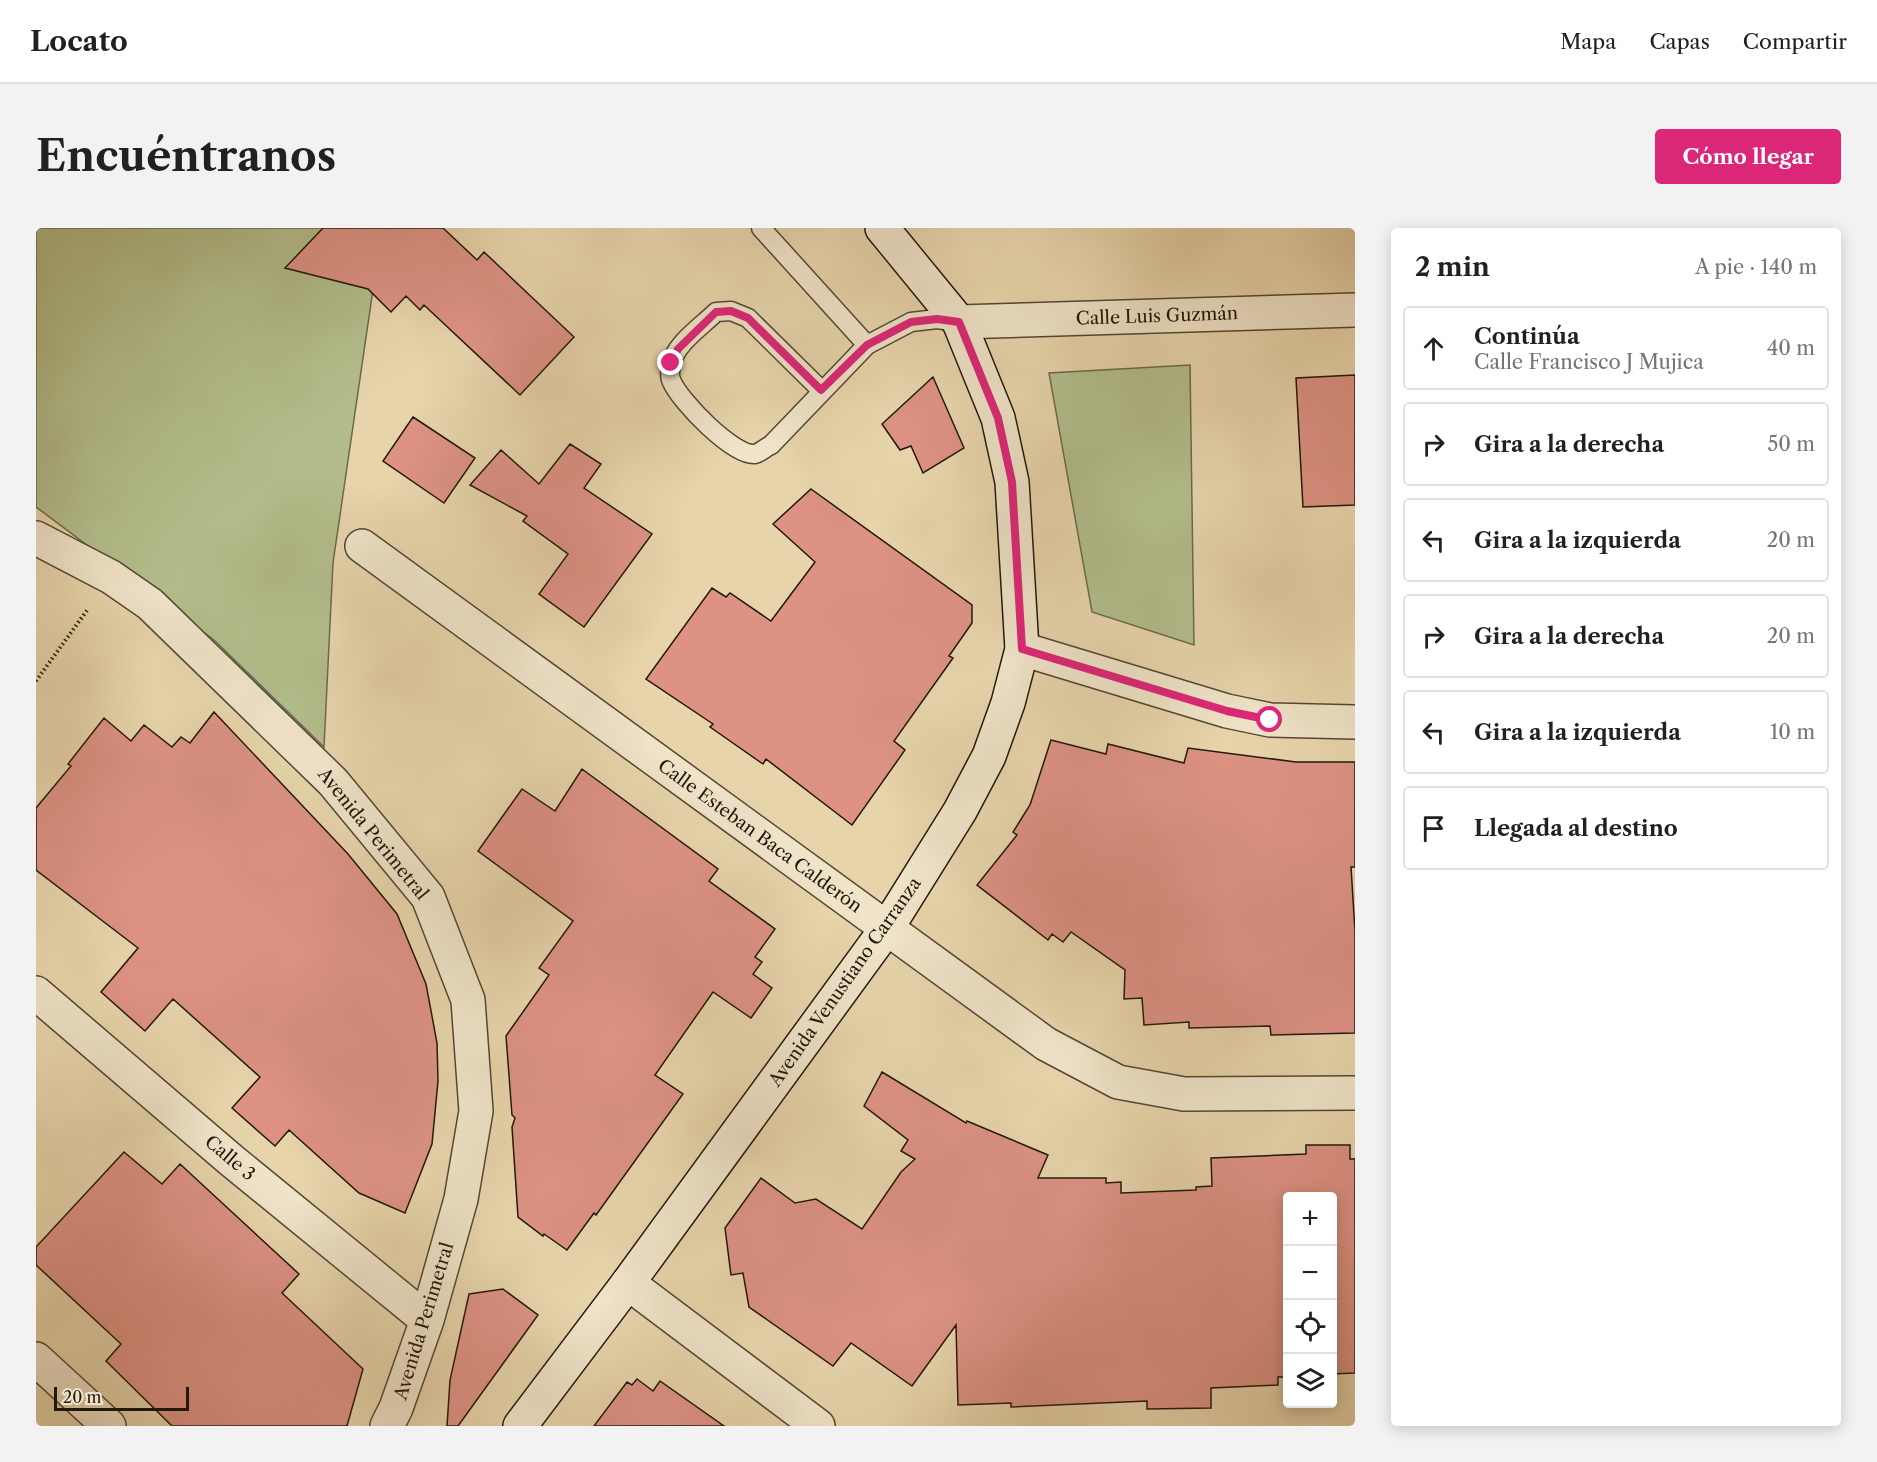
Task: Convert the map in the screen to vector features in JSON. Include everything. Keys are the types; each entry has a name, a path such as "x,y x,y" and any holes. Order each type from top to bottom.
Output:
{"street":[{"name":"Avenida Venustiano Carranza","path":"520,1426 628,1283 887,928 960,811 989,756 1008,703 1022,649 1012,482 998,418 959,322 882,228"},
{"name":"Calle Luis Guzmán","path":"959,322 1355,310"},
{"name":"Avenida Perimetral","path":"36,538 111,577 150,604 333,782 428,897 468,1000 476,1111 461,1199 427,1320 396,1408 387,1426"},
{"name":"Calle Esteban Baca Calderón","path":"362,546 1046,1044 1118,1082 1184,1094 1355,1093"},
{"path":"1022,649 1227,711 1270,720 1355,722"},
{"name":"Calle 3","path":"36,993 231,1160 427,1320"},
{"path":"628,1283 818,1426"},
{"path":"36,1359 109,1426"}],"lane":[{"path":"761,228 867,345"},
{"path":"821,390 748,318 731,311 716,312 678,349 671,363 670,379 678,394 726,443 742,451 755,454 771,445 821,390 867,345 911,322 937,319 959,322"}],"path":[{"path":"36,681 111,577"}],"green space":[{"path":"36,228 382,228 333,563 324,747 214,640 36,507"},
{"path":"1190,365 1194,645 1092,612 1049,373"}],"building":[{"path":"323,228 443,228 477,260 484,252 574,337 520,395 424,305 420,310 406,296 391,312 368,289 285,268"},
{"path":"1355,375 1355,505 1303,507 1296,378"},
{"path":"933,377 964,448 923,473 911,446 900,450 882,424"},
{"path":"413,417 475,458 444,503 383,461"},
{"path":"570,444 601,464 584,488 652,534 584,627 539,594 568,554 523,521 527,516 470,485 501,450 539,484"},
{"path":"811,489 972,605 972,623 949,656 953,658 894,741 905,750 852,825 766,759 763,764 710,727 713,724 646,679 712,588 726,597 730,593 771,621 815,562 773,524"},
{"path":"214,712 348,854 397,914 426,984 437,1043 438,1081 432,1144 405,1213 359,1193 289,1130 275,1146 232,1108 260,1077 173,999 145,1031 101,992 138,948 36,870 36,808 71,766 68,764 104,718 131,741 144,725 172,747 181,737 190,743"},
{"path":"1051,740 1106,754 1108,744 1184,763 1188,748 1296,762 1355,762 1355,867 1351,867 1355,931 1355,1033 1271,1035 1270,1026 1189,1028 1189,1022 1144,1025 1142,998 1124,999 1125,970 1071,932 1063,942 1052,934 1048,940 977,885 1017,835 1013,832 1030,805"},
{"path":"582,769 718,869 709,881 775,929 755,957 762,962 753,974 772,988 751,1018 713,992 655,1075 683,1094 596,1215 594,1213 567,1250 518,1217 512,1127 515,1118 512,1115 506,1036 549,975 539,968 573,921 478,851 522,789 555,811"},
{"path":"882,1072 966,1123 967,1121 1048,1155 1038,1178 1106,1178 1106,1183 1121,1182 1121,1193 1196,1190 1196,1187 1212,1186 1211,1158 1306,1154 1306,1145 1350,1145 1350,1159 1355,1159 1355,1373 1337,1374 1337,1192 1283,1192 1283,1377 1278,1377 1278,1385 1211,1388 1211,1408 1147,1409 1147,1401 1011,1407 1011,1403 958,1405 956,1325 912,1386 851,1343 833,1366 749,1307 743,1273 731,1275 725,1228 761,1178 795,1203 816,1199 862,1229 901,1172 915,1159 901,1151 908,1140 864,1106"},
{"path":"124,1152 162,1184 180,1164 299,1274 282,1293 363,1369 347,1426 172,1426 106,1361 121,1344 36,1265 36,1247"},
{"path":"503,1289 538,1315 458,1426 447,1426 450,1380 469,1294"},
{"path":"637,1379 653,1391 660,1381 724,1426 594,1426 627,1382 632,1385"}],"route":[{"path":"671,363 678,349 716,312 731,311 748,318 821,390 867,345 911,322 937,319 959,322 998,418 1012,482 1022,649 1227,711 1270,720"}]}
